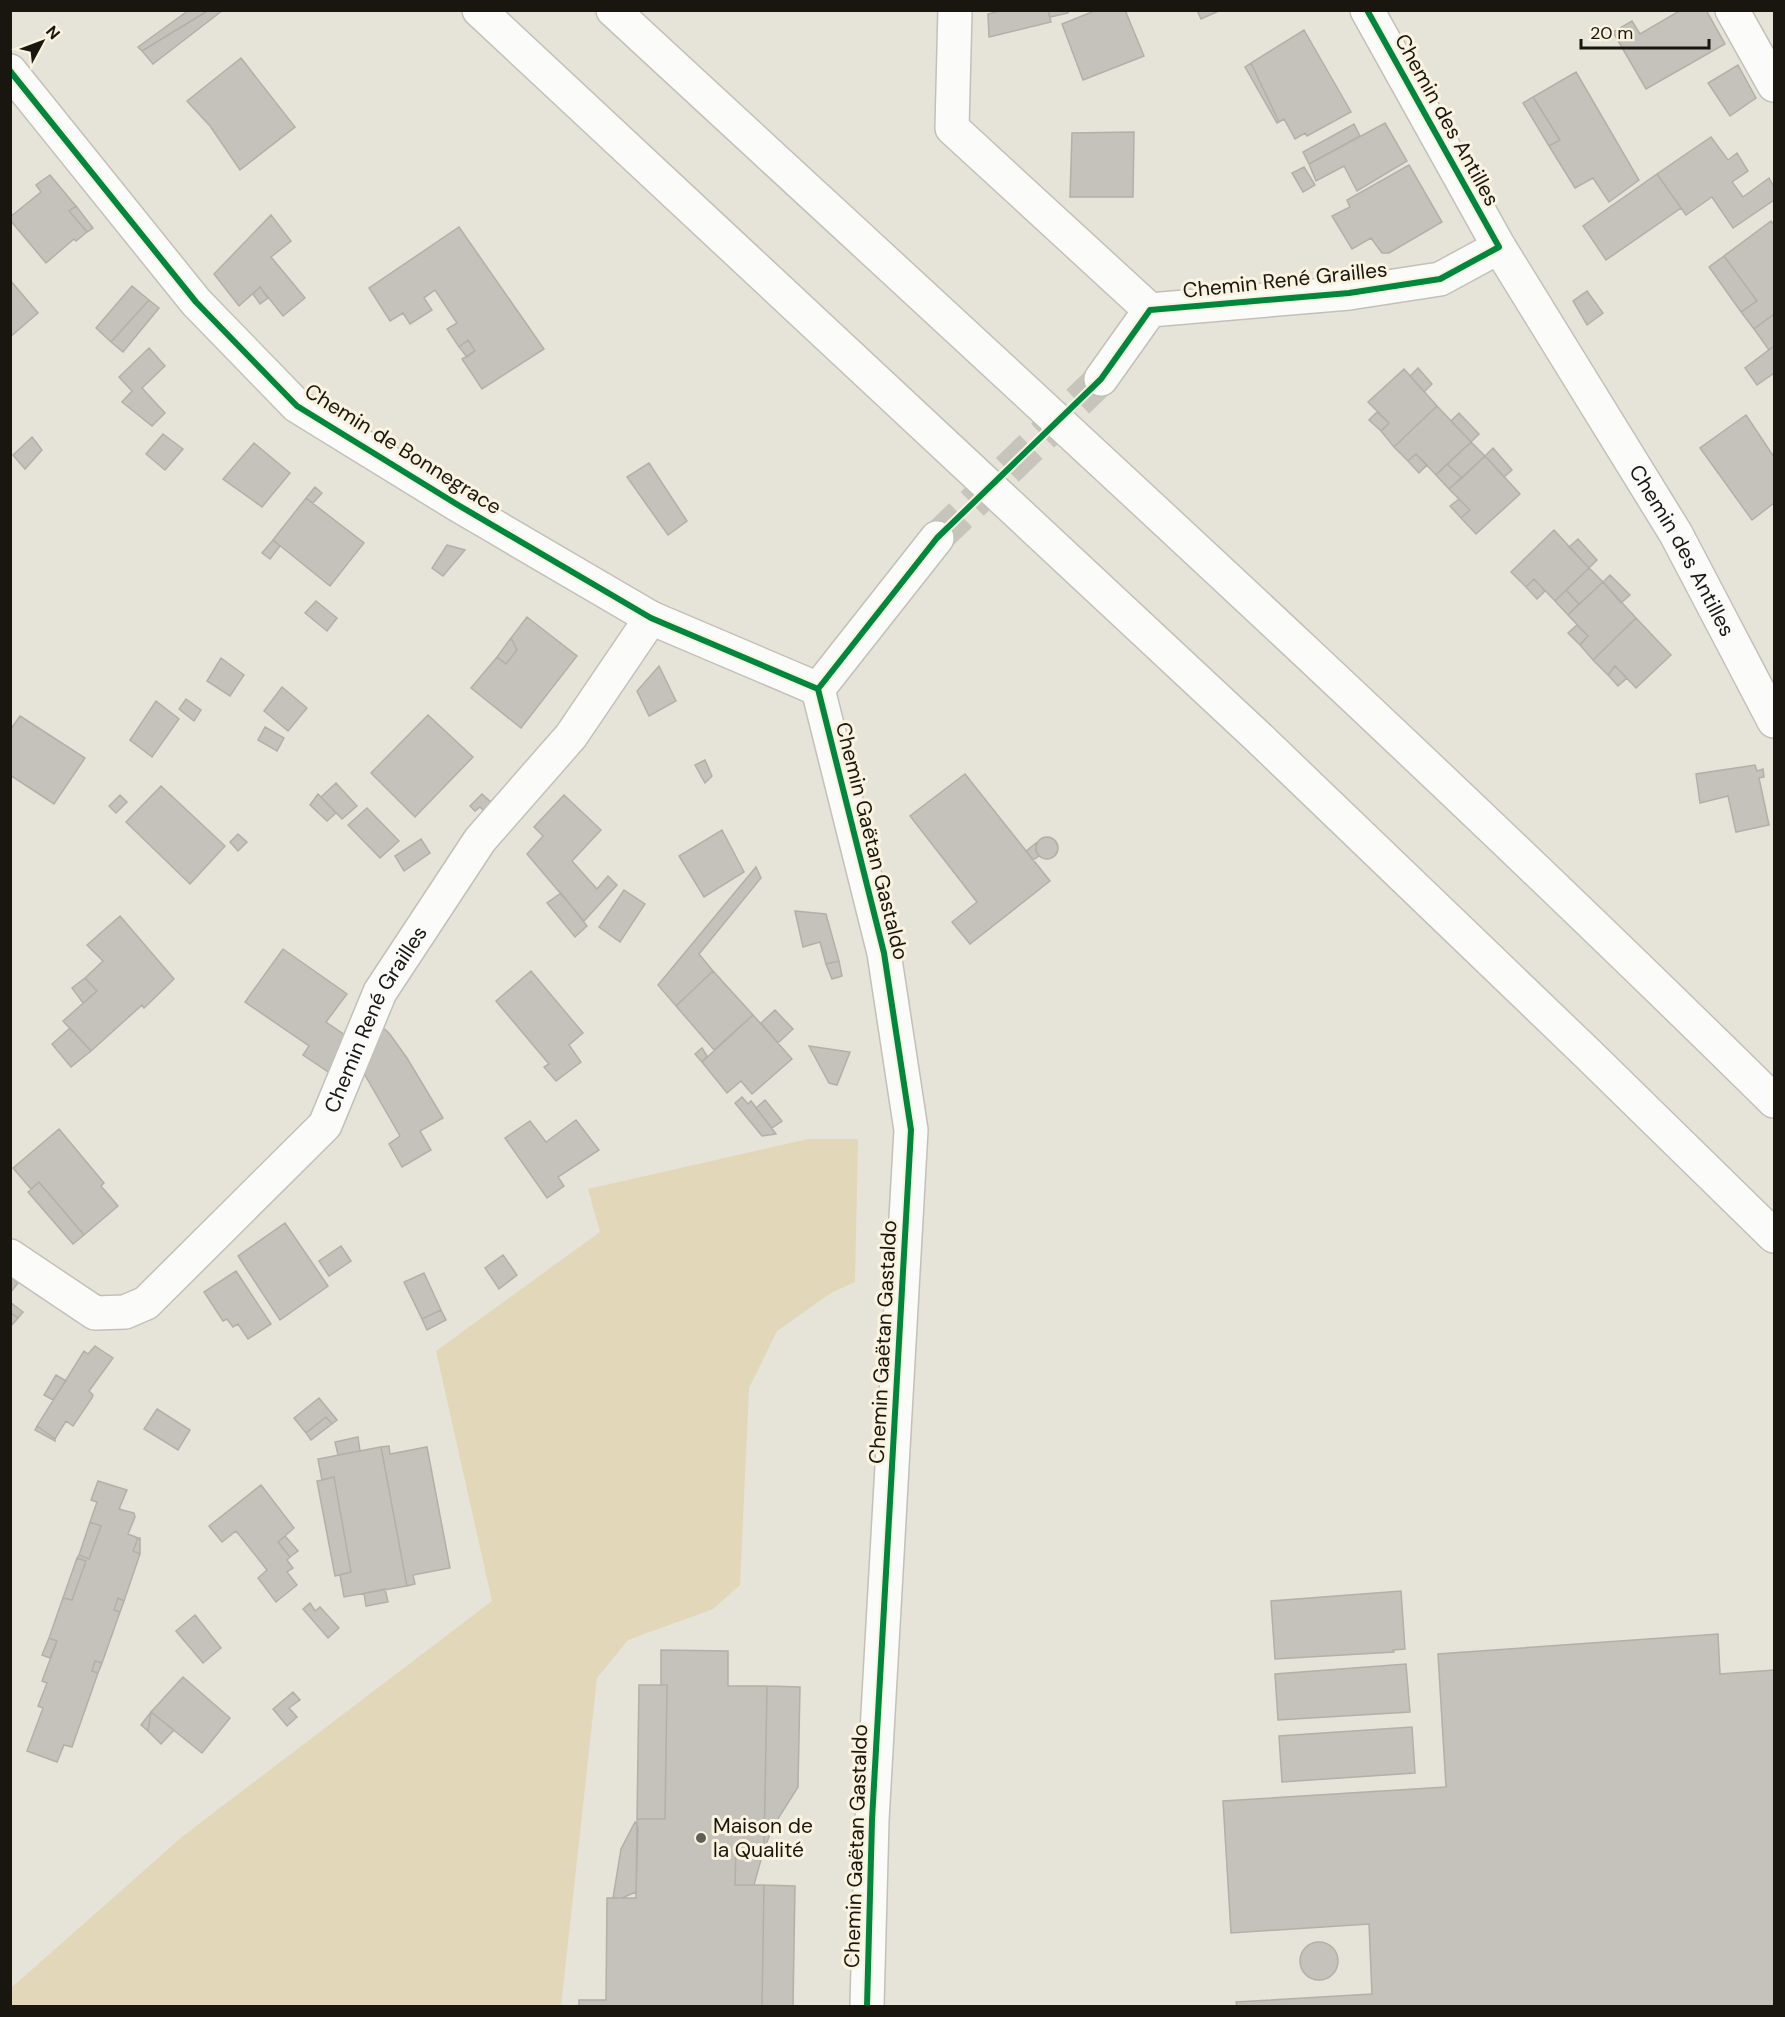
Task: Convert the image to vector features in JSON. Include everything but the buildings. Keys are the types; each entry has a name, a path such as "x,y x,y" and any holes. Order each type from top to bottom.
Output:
{"main road":[{"path":"478,10 1257,736 1774,1236"},
{"path":"613,10 1300,644 1641,970 1774,1101"},
{"path":"955,10 952,128 1150,310 1101,379"},
{"name":"Chemin des Antilles","path":"1367,10 1499,247 1676,534 1774,721"},
{"path":"1732,10 1774,86"},
{"name":"Chemin de Bonnegrace","path":"13,80 196,302 297,406 458,505 651,618 818,689"},
{"name":"Chemin René Grailles","path":"1150,310 1349,293 1440,279 1499,247"},
{"path":"818,689 937,538"},
{"name":"Chemin René Grailles","path":"10,1256 95,1313 125,1312 146,1303 325,1125 380,992 480,840 571,736 651,618"},
{"name":"Chemin Gaëtan Gastaldo","path":"818,689 884,953 911,1130 873,1808 867,2007"},
{"path":"1641,970 1774,1075"}],"shaded area":[{"path":"808,1139 858,1139 855,1282 831,1293 777,1331 749,1388 740,1585 713,1609 628,1640 597,1678 561,2006 11,2006 11,1988 183,1836 492,1601 436,1351 600,1232 588,1189"}],"tunnel":[{"path":"937,538 1101,379"}],"cycle path":[{"path":"818,689 937,538 1101,379 1150,310 1349,293 1440,279 1499,247 1367,10"},
{"path":"10,71 196,302 297,406 458,505 651,618 818,689"},
{"path":"818,689 884,953 911,1130 872,1820 867,2006"}],"place":[{"name":"Maison de la Qualité","path":"701,1838"}]}
